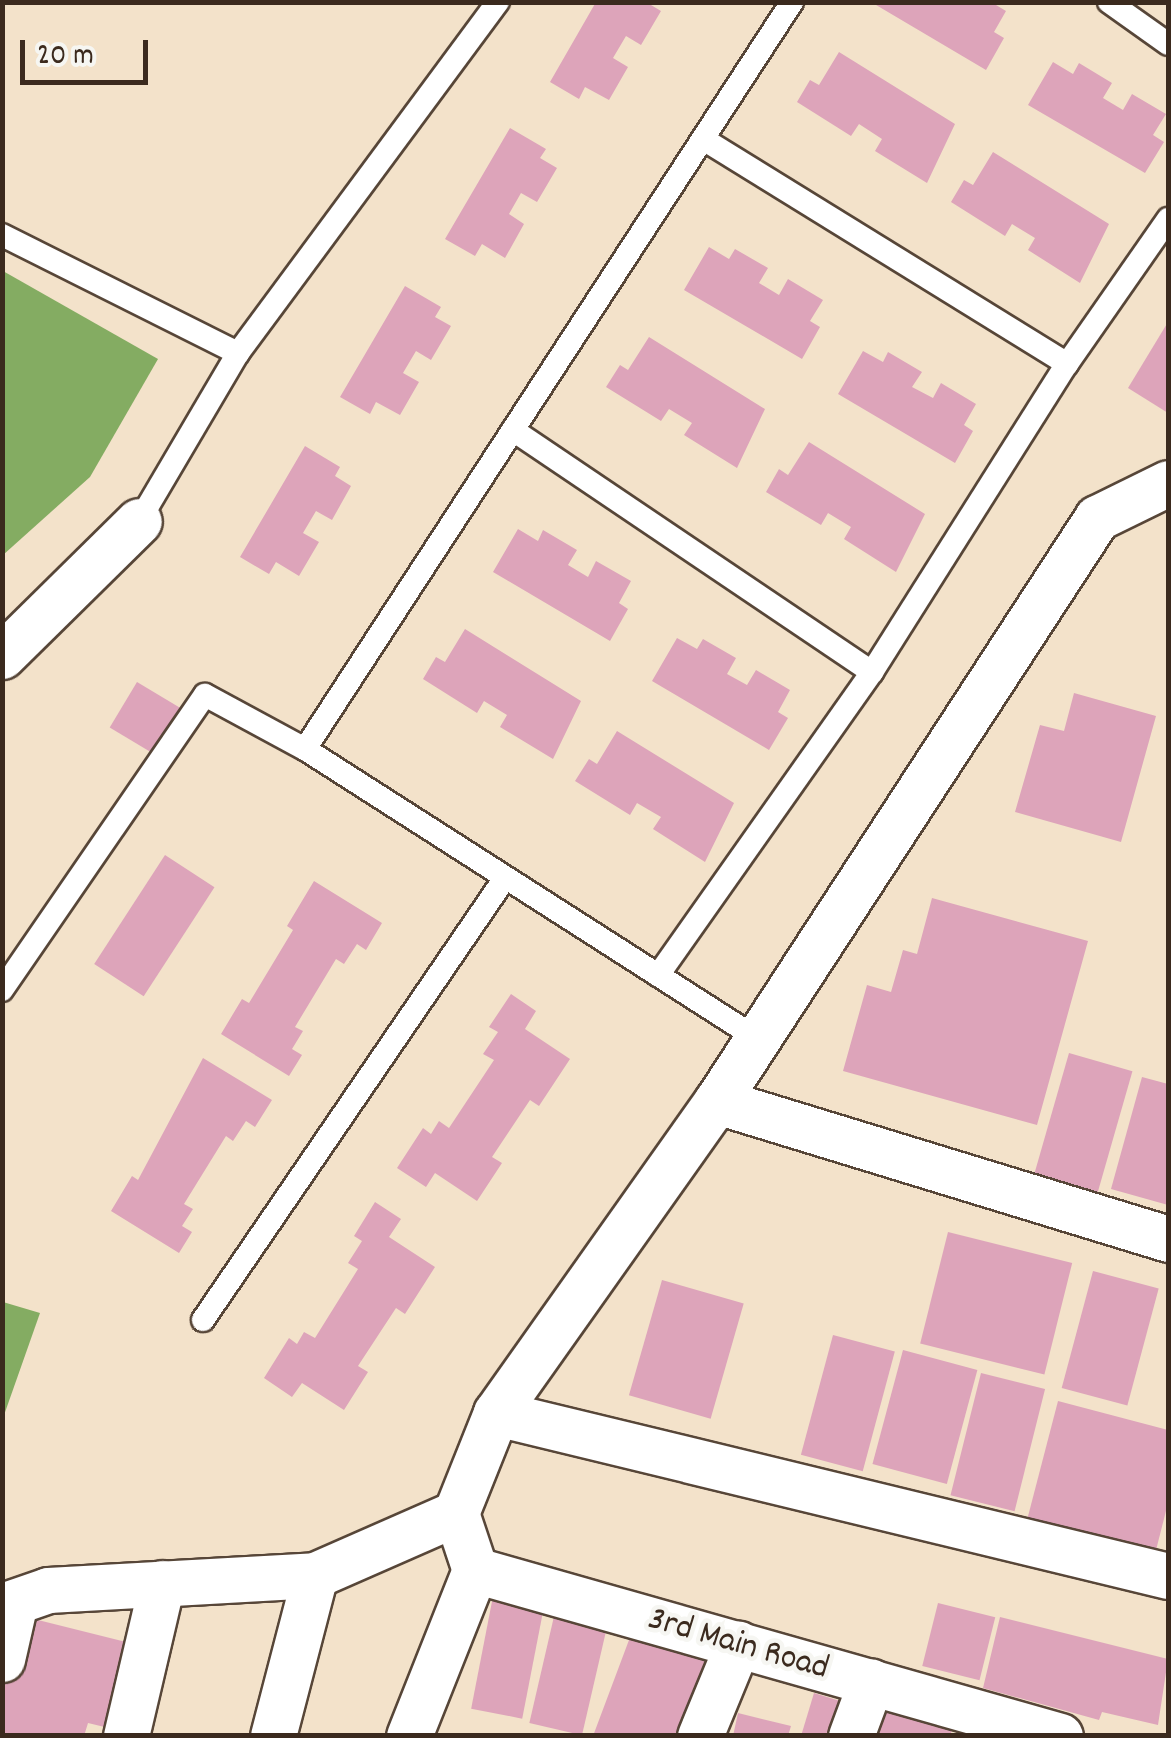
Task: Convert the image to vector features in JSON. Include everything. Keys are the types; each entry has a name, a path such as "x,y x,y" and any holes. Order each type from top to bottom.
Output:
{"street":[{"path":"410,1736 475,1570 456,1512 496,1413 718,1100 1097,518 1168,483"},
{"path":"2,656 139,521"},
{"path":"718,1100 1168,1239"},
{"path":"496,1413 1168,1576"},
{"path":"2,1659 9,1604 48,1590 315,1575 456,1512"},
{"name":"3rd Main Road","path":"475,1570 1036,1732"},
{"path":"273,1736 315,1575"},
{"path":"126,1736 162,1584"},
{"path":"700,1736 738,1644"},
{"path":"851,1736 871,1682"}],"lane":[{"path":"139,521 238,353 498,2"},
{"path":"305,750 792,2"},
{"path":"1109,2 1168,44"},
{"path":"703,139 1067,364"},
{"path":"658,975 872,672 1067,364 1168,219"},
{"path":"2,234 238,353"},
{"path":"513,430 872,672"},
{"path":"2,990 204,694 305,750 758,1039"},
{"path":"203,1320 505,878"}],"green space":[{"path":"3,271 158,359 90,477 3,555"},
{"path":"2,1302 40,1313 3,1418"}],"building":[{"path":"596,2 646,2 661,11 641,45 626,36 613,58 628,67 609,100 585,87 579,99 550,82"},
{"path":"871,2 991,2 1006,11 994,32 1004,38 986,70"},
{"path":"839,52 955,124 927,183 875,151 882,139 859,124 851,136 797,102 810,80 819,85"},
{"path":"1053,62 1073,74 1079,63 1112,83 1103,98 1123,110 1132,94 1166,114 1153,135 1164,142 1145,173 1028,105"},
{"path":"510,128 546,149 540,158 557,168 537,202 521,193 509,214 524,224 505,258 482,244 475,256 445,239"},
{"path":"993,152 1109,224 1080,283 1028,250 1035,238 1012,224 1005,236 951,202 964,180 973,185"},
{"path":"709,247 729,259 735,249 768,268 759,283 779,295 788,279 823,300 810,321 820,327 802,359 684,290"},
{"path":"405,286 441,307 435,317 451,326 431,360 416,351 403,373 419,382 400,415 376,402 370,414 340,397"},
{"path":"1168,322 1168,413 1128,388"},
{"path":"649,337 765,409 737,468 684,435 692,423 669,409 661,421 606,387 620,365 628,370"},
{"path":"863,351 883,362 888,352 922,372 912,387 933,398 941,383 976,404 964,425 973,431 955,463 838,394"},
{"path":"809,442 925,514 896,572 844,539 851,527 828,513 821,525 766,492 779,469 788,475"},
{"path":"305,446 340,467 335,476 351,486 332,520 316,511 303,533 319,542 299,576 276,562 269,574 240,557"},
{"path":"518,529 538,541 543,530 577,550 568,565 588,577 596,561 631,581 619,603 628,609 610,641 493,572"},
{"path":"465,629 581,701 553,759 500,727 507,715 484,701 477,713 423,679 436,657 445,662"},
{"path":"677,638 697,649 703,639 736,658 727,674 747,685 756,670 790,690 778,712 788,718 769,750 652,681"},
{"path":"137,682 184,710 157,756 110,727"},
{"path":"1074,693 1156,716 1121,842 1015,812 1040,725 1064,731"},
{"path":"617,731 734,803 705,862 653,829 661,817 637,803 630,815 575,781 589,759 597,764"},
{"path":"165,855 214,887 144,996 94,964"},
{"path":"314,881 382,923 366,950 357,944 344,964 336,959 295,1027 303,1031 292,1049 302,1055 289,1076 221,1034 242,999 249,1003 293,930 287,926"},
{"path":"932,898 1088,941 1037,1125 843,1071 867,985 891,992 903,950 917,954"},
{"path":"511,994 536,1011 525,1029 570,1059 539,1106 530,1100 492,1157 502,1163 477,1201 435,1173 426,1187 397,1168 423,1128 431,1134 439,1121 449,1128 494,1060 483,1054 498,1032 489,1027"},
{"path":"1069,1053 1132,1071 1097,1194 1034,1176"},
{"path":"203,1058 272,1100 255,1127 246,1121 233,1141 226,1136 184,1204 193,1209 182,1226 192,1232 179,1253 111,1211 132,1176 138,1180"},
{"path":"1142,1077 1168,1084 1168,1205 1111,1189"},
{"path":"375,1202 401,1219 389,1237 435,1267 405,1314 396,1308 358,1366 368,1372 344,1410 302,1383 292,1397 264,1378 289,1338 297,1344 304,1332 315,1338 358,1269 348,1263 362,1241 354,1236"},
{"path":"948,1232 1072,1263 1044,1375 920,1344"},
{"path":"1093,1271 1159,1289 1127,1405 1062,1388"},
{"path":"662,1280 744,1303 711,1419 629,1395"},
{"path":"833,1335 895,1352 863,1471 801,1455"},
{"path":"903,1350 977,1370 947,1484 872,1464"},
{"path":"981,1373 1045,1389 1015,1511 951,1495"},
{"path":"1058,1401 1168,1430 1168,1503 1154,1558 1026,1524"},
{"path":"495,1586 546,1596 522,1719 471,1709"},
{"path":"938,1603 995,1617 980,1680 922,1666"},
{"path":"555,1612 608,1624 582,1735 529,1723"},
{"path":"22,1616 138,1645 117,1730 88,1723 84,1736 2,1736 2,1698"},
{"path":"1000,1617 1168,1659 1158,1725 1102,1712 1099,1720 983,1688"},
{"path":"632,1632 716,1663 689,1736 593,1736"},
{"path":"814,1693 850,1704 840,1736 801,1736"},
{"path":"875,1702 953,1727 950,1736 864,1736"},
{"path":"738,1713 791,1726 788,1736 733,1736"}]}
